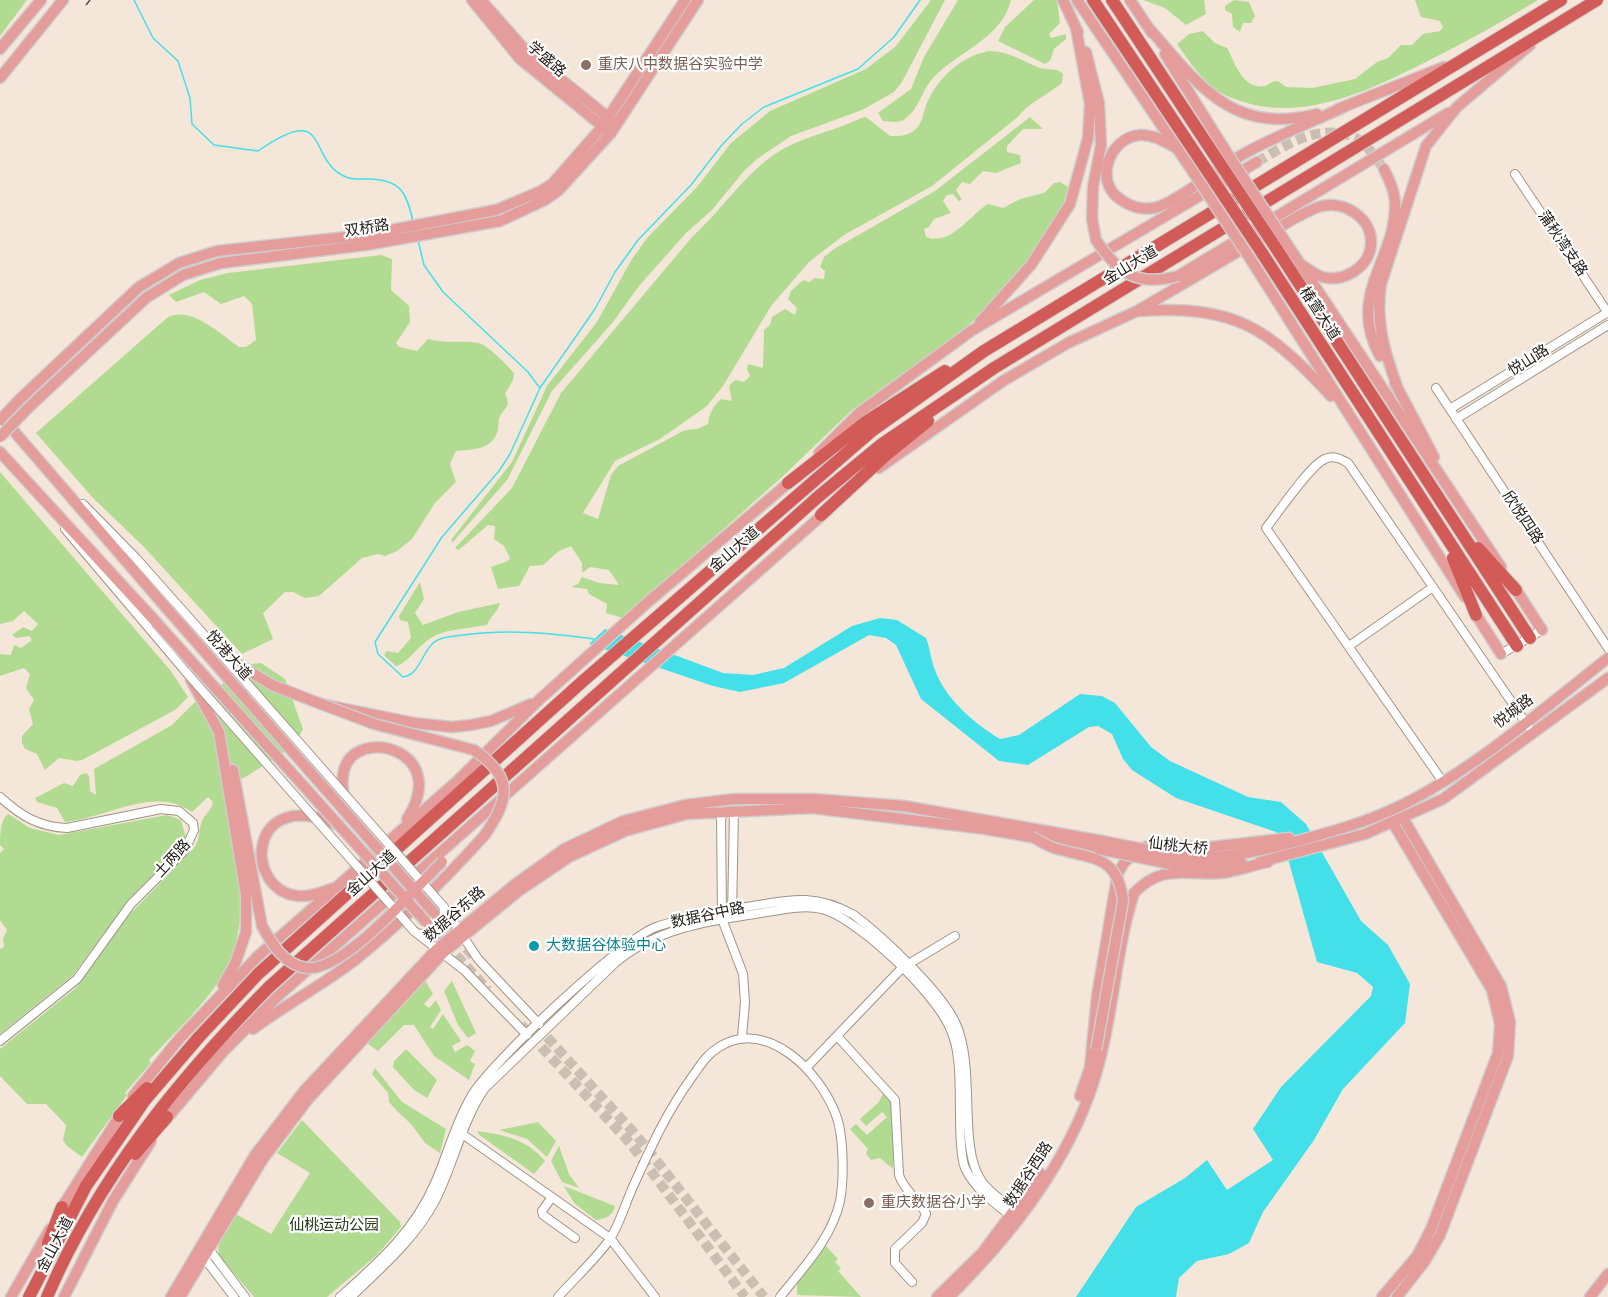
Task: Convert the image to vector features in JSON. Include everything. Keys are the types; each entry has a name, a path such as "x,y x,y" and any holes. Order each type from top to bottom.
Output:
{"highway":[{"name":"椿萱大道","path":"1093,0 1128,62 1198,169 1262,253 1517,646"},
{"name":"椿萱大道","path":"1112,0 1222,156 1279,242 1530,638"},
{"name":"金山大道","path":"28,1297 86,1186 145,1100 199,1037 258,974 583,681 873,430 984,351 1562,0"},
{"name":"金山大道","path":"47,1297 99,1196 157,1110 212,1045 269,987 602,688 882,444 994,368 1597,0"},
{"path":"788,483 927,380 984,351"},
{"path":"821,515 886,455 994,368"},
{"path":"1454,521 1516,590"},
{"path":"1441,530 1476,615"},
{"path":"119,1116 199,1037"},
{"path":"99,1196 167,1117"},
{"path":"28,1297 62,1207"}],"main road":[{"path":"0,49 41,0"},
{"path":"0,78 63,0"},
{"name":"学盛路","path":"472,0 520,59 610,125"},
{"name":"双桥路","path":"610,125 685,0"},
{"name":"双桥路","path":"0,437 146,298 183,275 221,263 498,216 545,200 558,191 610,125 698,0"},
{"path":"1063,0 1076,28 1094,103 1101,145 1093,187 1092,219 1096,240 1110,261 1130,275 1156,282 1178,276 1457,107 1543,33"},
{"path":"1077,0 1128,62 1178,149 1198,169 1251,260 1501,654"},
{"path":"1130,0 1222,156"},
{"name":"学盛路","path":"485,2 526,52 610,125"},
{"path":"1145,23 1202,88 1215,99 1244,114 1259,118 1293,118 1344,107"},
{"path":"1178,149 1157,137 1140,135 1120,141 1108,159 1107,179 1117,198 1137,209 1161,206 1241,155 1344,107 1472,55"},
{"path":"971,331 1031,266 1070,204 1088,138 1094,103"},
{"path":"1398,388 1378,327 1381,284 1426,146 1457,107"},
{"path":"11,1297 62,1207 119,1116 156,1065 257,957 455,783 540,699 648,602 788,483 859,413 971,331 1257,162"},
{"path":"1384,169 1394,191 1394,219 1371,285 1368,308 1370,330 1378,352 1454,497"},
{"path":"64,1297 113,1201 167,1117 222,1053 278,997 821,515 898,453 1003,381 1068,343 1137,311 1296,217 1323,206 1346,206 1364,220 1371,243 1364,264 1345,277 1322,277 1300,264"},
{"name":"双桥路","path":"0,418 139,287 179,263 217,251 366,240"},
{"path":"1279,242 1300,264 1542,630"},
{"path":"1137,311 1178,309 1224,315 1270,336 1306,369 1350,416"},
{"name":"悦港大道","path":"0,418 172,607 348,816 440,909"},
{"name":"悦港大道","path":"0,452 152,626 339,825 426,922"},
{"path":"222,655 272,685 374,724 474,750 498,770 505,786 504,802 484,836 453,870 381,939 353,961 286,1004 222,1053"},
{"name":"悦城路","path":"1439,784 1526,723 1608,658"},
{"path":"186,672 219,732 234,785 262,926 273,946 286,959 308,968 328,964 349,953 441,862 484,813"},
{"name":"悦城路","path":"1443,799 1608,678"},
{"path":"321,704 452,728 491,721 540,699"},
{"path":"348,816 342,783 347,762 362,750 384,747 405,756 419,775 421,788 415,806 400,830"},
{"name":"仙桃大桥","path":"904,806 1179,856 1214,857 1266,850 1322,835 1391,810 1439,784"},
{"path":"200,1017 226,980 242,950 246,932 246,895 234,785"},
{"name":"数据谷东路","path":"180,1297 203,1249 255,1155 304,1091 440,951 514,885 564,849 623,821 685,805 734,799 814,799 904,806"},
{"name":"仙桃大桥","path":"901,817 1032,837 1170,864 1215,866 1268,862 1337,843 1398,821 1443,799"},
{"name":"数据谷东路","path":"461,933 569,857 625,831 687,814 812,808 901,817"},
{"path":"339,825 322,818 295,814 282,818 266,834 262,854 268,877 287,893 311,896 340,886"},
{"path":"1396,1297 1425,1261 1440,1235 1508,1056 1510,1022 1497,988 1398,821"},
{"path":"1096,1050 1097,996 1118,873 1136,851 1153,844 1203,848 1322,835"},
{"path":"1032,837 1054,849 1095,857 1110,866 1121,883 1123,902 1096,1050"},
{"path":"1096,1050 1134,893 1151,878 1163,873 1226,873 1268,862"},
{"path":"1382,1297 1417,1256 1431,1229 1498,1053 1500,1024 1497,988"},
{"name":"数据谷西路","path":"937,1297 1017,1216 1073,1116 1096,1050"},
{"name":"数据谷西路","path":"949,1297 988,1258 1059,1160 1079,1119 1096,1050"},
{"name":"数据谷东路","path":"171,1297 203,1249"},
{"path":"1590,1297 1608,1274"}],"street":[{"name":"蒲秋湾支路","path":"1515,174 1608,312"},
{"name":"悦山路","path":"1450,409 1608,312"},
{"name":"悦山路","path":"1456,419 1608,325"},
{"name":"欣悦四路","path":"1436,388 1608,648"},
{"path":"1439,784 1348,646 1266,528 1318,463 1332,457 1348,463 1534,734"},
{"path":"1348,646 1433,587"},
{"path":"172,607 222,655 461,933 478,959 539,1024"},
{"path":"152,626 186,672 416,933 464,970 527,1035"},
{"path":"1501,654 1542,630"},
{"name":"土两路","path":"0,797 23,816 38,824 53,827 67,828 161,809 179,811 193,823 194,830 185,850 131,904 77,979 0,1041"},
{"path":"721,811 722,915 743,974 745,1002 742,1037"},
{"path":"732,913 734,811"},
{"name":"数据谷中路","path":"351,1297 414,1234 435,1199 473,1093 527,1035 629,941 655,927 732,913 805,907 821,909 850,921 940,999 957,1024 965,1057 973,1164 982,1182 1017,1216"},
{"path":"416,933 429,933 437,929 443,918 440,909"},
{"name":"数据谷中路","path":"340,1297 388,1254 412,1227 459,1132 490,1082 634,947 657,935 722,915"},
{"path":"806,1068 904,966 955,936"},
{"path":"837,1036 895,1100 899,1175 902,1184 922,1206 926,1214 922,1223 895,1249 893,1256 912,1282"},
{"path":"558,1297 610,1238 671,1106 706,1057 716,1048 742,1037 761,1039 779,1046 806,1068 830,1102 841,1131 840,1201 823,1241 780,1297"},
{"path":"459,1132 610,1238 655,1297"},
{"path":"552,1197 542,1211 543,1215 575,1238"},
{"path":"203,1249 234,1297"},
{"path":"203,1249 245,1297"}],"green space":[{"path":"0,0 27,0 0,36"},
{"path":"931,0 945,0 902,82 894,92 862,110 791,136 757,159 744,171 712,210 686,233 639,286 613,322 552,391 507,480 453,542 451,540 512,462 547,386 597,322 632,259 648,237 697,187 731,143 770,111 866,69 896,46"},
{"path":"958,0 1011,0 999,24 989,34 934,77 910,115 900,121 883,121 878,113 911,89 924,57"},
{"path":"1034,0 1057,0 1060,23 1049,34 1051,38 1066,34 1066,39 1054,49 1050,61 1045,64 998,41 1005,27"},
{"path":"1143,0 1204,0 1206,14 1186,25 1165,8"},
{"path":"1234,0 1249,2 1255,16 1251,23 1243,23 1240,32 1233,27 1232,14 1225,10 1225,6"},
{"path":"1415,0 1538,0 1452,49 1398,76 1350,96 1300,107 1274,108 1223,94 1203,78 1177,44 1189,34 1203,31 1215,43 1227,48 1240,74 1250,84 1265,86 1278,81 1286,87 1312,88 1355,79 1377,62 1388,58 1401,45 1412,45 1423,34 1440,31 1443,27 1440,21 1421,17"},
{"path":"989,51 1009,55 1040,68 1058,71 1063,74 1062,83 1027,108 932,186 844,235 809,262 771,306 723,386 707,406 660,439 615,461 583,513 598,519 611,475 618,466 685,430 697,429 708,424 712,410 721,399 731,401 730,385 736,380 744,382 750,376 747,369 748,364 763,368 764,330 770,325 772,317 785,309 795,315 797,308 788,299 791,291 803,280 810,282 814,278 824,279 825,271 820,267 824,257 935,191 1030,117 1043,129 1023,129 1007,146 1007,152 1020,155 1021,163 996,173 983,171 970,184 962,182 956,190 962,200 959,201 953,194 947,195 943,201 951,213 934,219 929,227 924,229 926,237 935,239 943,237 952,234 988,204 1003,208 1020,199 1044,193 1054,183 1060,182 1070,188 1058,215 1023,268 978,317 954,337 852,410 782,477 623,618 606,613 607,604 589,594 587,589 571,587 578,584 582,577 599,583 619,585 609,570 590,567 582,573 582,563 571,546 559,551 543,565 530,566 519,586 498,589 491,567 508,561 510,558 504,546 494,539 495,526 488,525 461,548 458,550 455,548 512,488 561,393 692,237 763,163 785,148 861,118 866,117 890,136 910,133 922,120 927,103 944,77 960,63"},
{"path":"381,255 392,259 391,290 409,306 410,322 396,343 399,347 417,351 428,339 472,342 487,347 514,373 513,380 505,394 508,402 499,419 497,433 490,443 479,448 456,451 450,464 456,482 435,503 412,539 397,551 385,556 378,554 362,558 319,596 305,598 293,592 285,592 263,613 273,639 242,654 143,546 93,498 36,433 168,317 187,315 196,318 239,347 246,347 256,340 252,304 244,296 221,304 204,292 176,302 169,295 200,280 228,273"},
{"path":"0,472 170,670 188,697 175,710 82,760 59,758 45,770 37,754 25,749 22,743 22,736 33,724 29,709 34,700 26,688 30,674 24,668 0,676 0,654 11,655 14,645 21,648 32,640 29,636 16,638 12,635 23,627 32,631 38,624 24,611 13,621 0,624"},
{"path":"420,582 424,599 415,613 423,625 458,612 500,603 487,625 436,635 396,666 384,655 387,651 398,653 411,638 408,622 400,620 399,616"},
{"path":"261,663 285,679 303,729 294,746 225,787 240,884 238,933 232,956 213,989 149,1060 151,1063 125,1093 127,1095 82,1157 67,1146 63,1140 66,1125 46,1104 27,1104 0,1076 0,1049 77,987 129,915 194,848 202,821 213,802 208,797 192,812 177,805 146,802 65,822 57,808 37,802 35,798 64,783 73,786 80,775 86,773 89,776 90,791 96,795 94,769 172,725 194,703 252,664"},
{"path":"8,814 30,828 59,835 167,815 181,820 186,838 179,849 128,900 73,975 0,1034 0,949 4,947 3,939 7,930 0,920 0,853 4,849 0,845 0,837 2,824"},
{"path":"424,978 433,994 424,1004 429,1008 436,1000 441,1010 430,1027 433,1029 443,1014 461,1041 452,1046 455,1052 467,1045 475,1051 470,1061 475,1064 469,1080 434,1056 414,1025 404,1025 378,1051 364,1041"},
{"path":"452,981 476,1033 468,1038 458,1025 444,991"},
{"path":"406,1049 437,1080 427,1098 414,1090 393,1067 394,1061"},
{"path":"375,1068 402,1102 446,1129 440,1153 425,1143 411,1124 389,1102 388,1093 372,1074"},
{"path":"884,1091 893,1106 893,1169 880,1158 871,1160 866,1154 868,1149 850,1129 856,1124 867,1135 887,1117 882,1112 866,1126 860,1119 879,1102"},
{"name":"仙桃运动公园","path":"302,1120 400,1222 401,1227 377,1255 327,1297 254,1297 220,1257 220,1240 236,1214 271,1234 310,1173 277,1153"},
{"path":"538,1122 556,1141 547,1157 527,1139 499,1130"},
{"path":"478,1131 515,1139 545,1161 534,1174 478,1134"},
{"path":"559,1146 569,1174 579,1188 562,1182 551,1161"},
{"path":"564,1186 615,1206 614,1209 608,1216 596,1220 574,1203"},
{"path":"826,1246 838,1259 835,1262 841,1268 838,1271 861,1297 797,1295 797,1276"}],"water":[{"path":"880,618 897,620 926,638 935,670 946,691 980,726 1000,739 1019,735 1080,694 1102,696 1115,703 1151,747 1170,761 1248,797 1281,802 1306,824 1361,921 1388,945 1410,984 1405,1023 1343,1089 1314,1140 1263,1212 1249,1243 1229,1254 1197,1261 1179,1278 1176,1297 1076,1297 1136,1207 1185,1178 1207,1160 1227,1190 1273,1160 1253,1129 1281,1087 1371,996 1373,987 1357,973 1317,962 1283,841 1276,832 1176,798 1132,770 1123,759 1112,734 1098,726 1089,727 1028,765 999,761 921,699 896,645 886,638 869,635 784,683 740,692 713,686 589,644 605,629 723,673 753,675 784,668 852,626"}],"waterway":[{"path":"134,0 153,38 178,61 190,98 192,124 214,145 258,151 281,137 297,131 308,132 315,138 334,169 346,177 380,180 395,185 408,202 413,221"},
{"path":"594,639 513,632 446,637 434,642 414,671 403,677 378,654 375,642 442,537 499,471 510,454 540,388 595,309 615,272 638,240 691,185 721,146 742,124 764,107 858,69 894,37 920,0"},
{"path":"418,240 424,265 443,292 528,372 539,387"}],"tunnel":[{"path":"1257,162 1292,142 1330,132 1360,140 1384,169"},
{"path":"436,915 474,957"},
{"path":"426,922 488,990"},
{"path":"521,1025 630,1143 745,1297"},
{"path":"537,1026 637,1136 764,1297"}],"railway":[{"path":"86,5 90,0"}],"place":[{"name":"重庆八中数据谷实验中学","path":"586,65"},
{"name":"大数据谷体验中心","path":"534,946"},
{"name":"重庆数据谷小学","path":"869,1203"}]}
